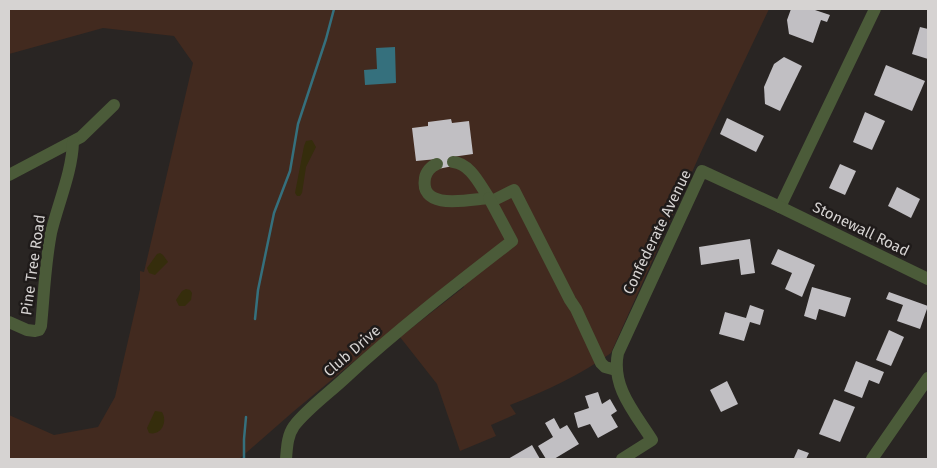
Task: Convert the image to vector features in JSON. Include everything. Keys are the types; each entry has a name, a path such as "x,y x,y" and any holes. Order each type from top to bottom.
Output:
{"street":[{"path":"780,207 875,9"},
{"path":"9,175 73,142 88,131 114,105"},
{"name":"Pine Tree Road","path":"9,322 32,331 39,330 41,326 51,235 72,157 73,142"},
{"path":"453,162 462,164 467,168 490,200"},
{"path":"467,168 432,168 424,181 427,192 433,198 445,202 490,200 514,190 576,309 601,363 605,367 616,370"},
{"name":"Confederate Avenue","path":"622,459 652,440 621,392 616,370 620,346 702,171 780,207"},
{"name":"Club Drive","path":"286,459 288,440 294,427 361,364 512,241 490,200"},
{"name":"Stonewall Road","path":"780,207 928,279"},
{"path":"872,459 928,378"}],"shaded area":[{"path":"9,9 769,9 701,152 611,353 562,382 510,405 516,414 491,425 496,436 460,451 437,384 400,337 464,287 456,277 239,459 9,459 9,415 54,435 98,427 115,397 140,289 140,271 144,272 193,63 174,36 103,28 9,54"}],"sand":[{"path":"312,140 316,147 306,167 302,193 300,196 297,196 295,193 304,146 306,141"},
{"path":"160,253 168,262 155,275 149,273 147,268 157,254"},
{"path":"186,289 192,293 191,300 185,306 179,306 176,300 182,291"},
{"path":"155,411 162,412 164,424 157,432 149,433 147,428"}],"water":[{"path":"395,47 396,83 365,85 364,70 377,69 376,48"}],"building":[{"path":"791,9 812,9 830,15 827,22 821,20 813,43 789,34 787,20"},
{"path":"920,27 928,29 928,59 912,54"},
{"path":"784,57 802,66 780,111 765,104 764,87 774,64"},
{"path":"886,65 925,81 912,111 874,95"},
{"path":"865,112 885,121 872,150 853,142"},
{"path":"727,118 764,136 756,152 720,134"},
{"path":"451,119 452,123 469,121 473,154 452,157 453,166 438,169 437,159 416,161 412,128 428,126 428,122"},
{"path":"840,164 856,171 845,195 829,188"},
{"path":"897,187 920,199 911,218 888,206"},
{"path":"750,239 755,273 741,275 739,259 701,265 699,247"},
{"path":"778,249 815,265 802,297 785,289 792,273 771,264"},
{"path":"812,287 851,298 845,317 819,309 816,320 804,316"},
{"path":"889,292 928,306 920,329 897,321 903,305 886,299"},
{"path":"750,305 764,310 760,325 750,322 744,341 719,334 725,312 746,318"},
{"path":"889,330 904,337 891,366 876,360"},
{"path":"856,361 884,372 879,384 869,380 862,398 844,391"},
{"path":"727,381 738,404 721,412 710,390"},
{"path":"598,392 602,404 610,399 617,411 611,415 618,427 598,438 590,424 578,428 574,413 589,408 585,396"},
{"path":"834,399 855,407 840,442 819,434"},
{"path":"554,418 560,429 567,425 579,444 554,459 546,459 538,446 553,437 545,423"},
{"path":"532,445 540,459 508,459"},
{"path":"798,449 809,453 806,459 794,458"}],"waterway":[{"path":"255,319 258,290 274,213 290,171 298,124 334,9"},
{"path":"244,459 246,417"}]}
